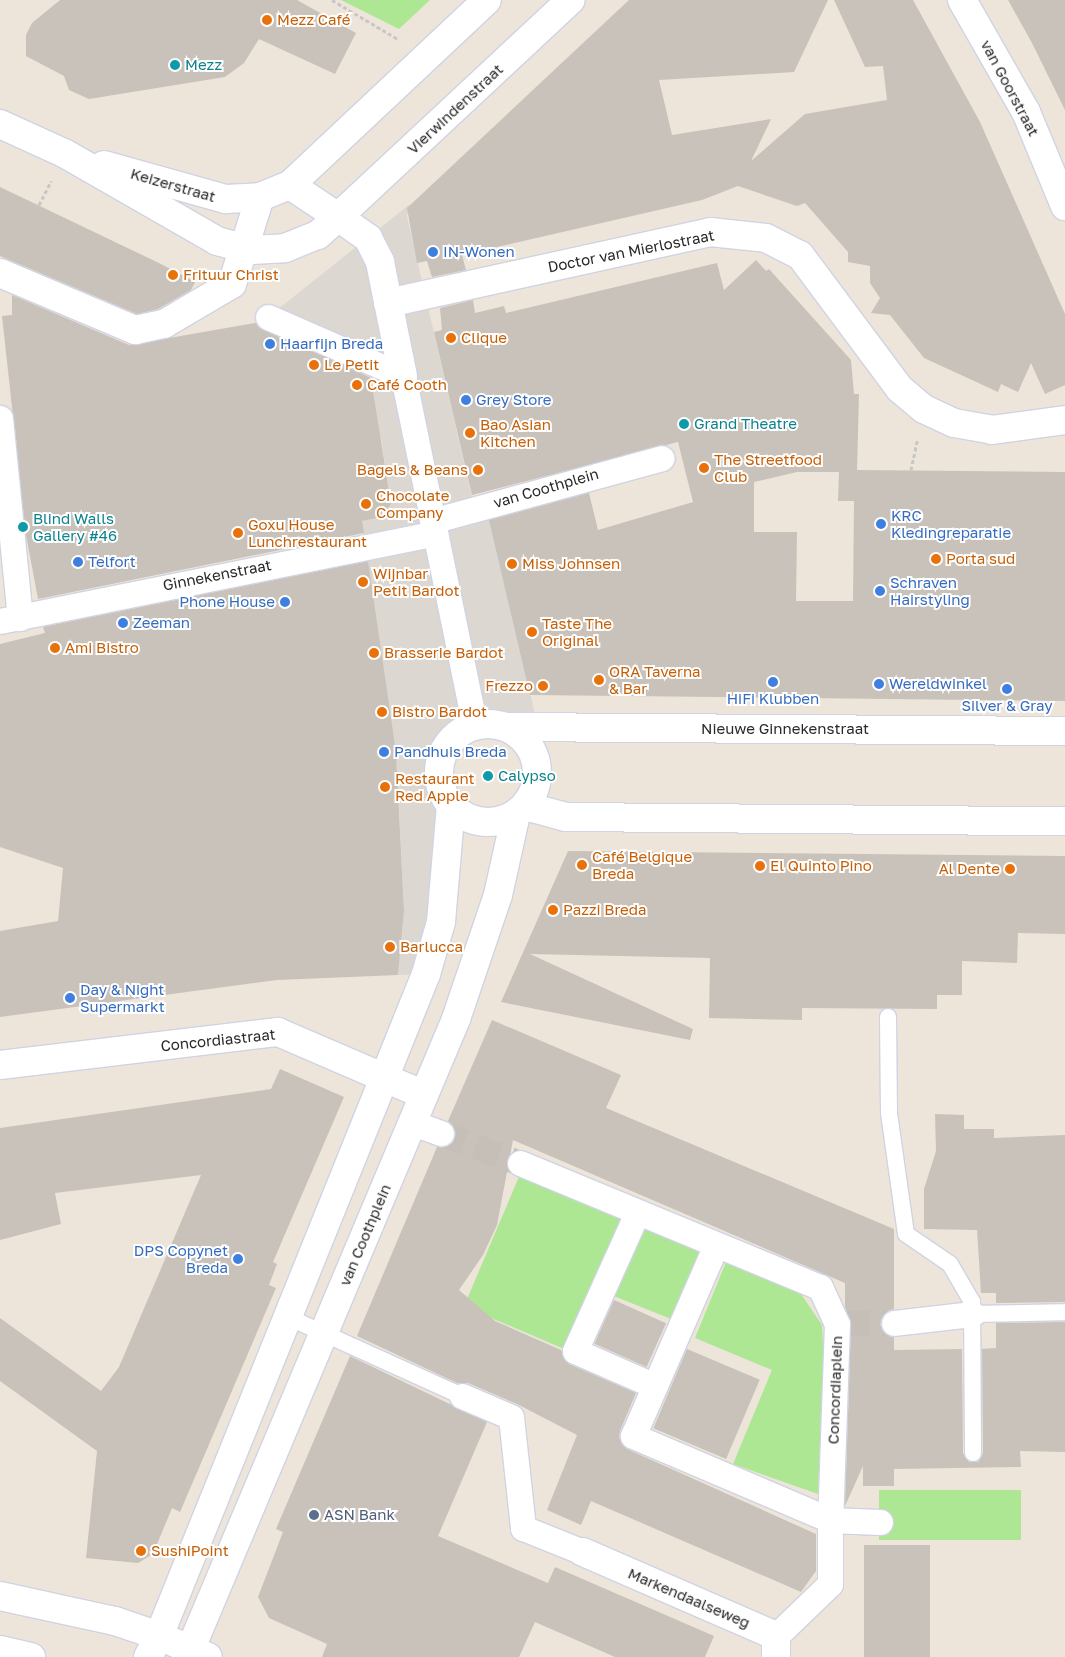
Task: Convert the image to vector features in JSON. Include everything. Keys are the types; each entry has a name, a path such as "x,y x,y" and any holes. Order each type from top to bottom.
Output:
{"street":[{"path":"0,273 135,330 164,324 232,284 256,249 260,197 290,185 487,0"},
{"name":"Vierwindenstraat","path":"256,249 302,243 338,218 571,0"},
{"name":"van Goorstraat","path":"962,0 1026,112 1064,198"},
{"name":"Keizerstraat","path":"0,124 64,153 201,233 256,249"},
{"name":"Keizerstraat","path":"64,153 217,198 260,197"},
{"path":"290,185 368,238 380,262 475,726"},
{"name":"Doctor van Mierlostraat","path":"388,303 710,232 766,238 800,255 900,389 924,408 954,423 992,430 1065,420"},
{"path":"268,317 403,376"},
{"path":"0,418 10,619"},
{"name":"van Coothplein","path":"433,527 662,458"},
{"name":"Ginnekenstraat","path":"10,619 433,527"},
{"path":"153,1646 290,1318 426,974 441,922 451,805 440,782 442,755 459,734 475,726 505,727"},
{"name":"van Coothplein","path":"195,1654 324,1332 468,988 498,894 520,810 534,792 536,761 520,736 505,727"},
{"name":"Nieuwe Ginnekenstraat","path":"505,727 1065,731"},
{"path":"451,805 476,821 503,820 520,810 566,816 1065,821"},
{"name":"Concordiastraat","path":"0,1065 278,1032 424,1095"},
{"path":"413,1123 441,1133"},
{"name":"Concordiaplein","path":"520,1162 636,1213 820,1287 841,1324 830,1520 830,1584 776,1646"},
{"path":"636,1213 574,1351 655,1386"},
{"path":"716,1245 632,1436 830,1520 880,1522"},
{"path":"894,1323 972,1314"},
{"path":"462,1396 511,1417 523,1528 583,1552"},
{"name":"Markendaalseweg","path":"583,1552 776,1646"},
{"path":"0,1596 115,1621 153,1646 195,1654"},
{"path":"0,1650 31,1657"}],"lane":[{"path":"888,1017 889,1113 906,1234 950,1264 972,1302 973,1453"},
{"path":"972,1314 1065,1312"},
{"path":"290,1318 462,1396"}],"path":[{"path":"332,0 394,35 422,63"}],"green space":[{"path":"341,0 430,0 399,29"},
{"path":"521,1172 624,1216 567,1350 464,1306"},
{"path":"641,1225 701,1249 673,1320 613,1295"},
{"path":"726,1262 799,1291 822,1325 826,1402 818,1494 733,1464 772,1370 695,1338"},
{"path":"879,1490 1021,1490 1021,1540 879,1540"}],"shaded area":[{"path":"410,204 407,216 472,497 489,518 538,727 470,728 449,744 442,755 444,794 426,974 398,975 404,911 397,766 361,521 382,517 391,504 381,438 364,441 361,422 377,419 371,373 268,317"}],"building":[{"path":"60,0 297,0 356,33 335,74 259,39 244,63 225,77 89,99 69,90 64,76 26,56 26,35 32,23"},
{"path":"629,0 828,0 794,72 659,80 672,135 771,119 751,161 805,114 887,100 883,66 865,67 834,0 913,0 980,122 1065,314 1065,385 1045,394 1031,363 1018,392 1001,384 998,392 924,358 890,315 871,313 880,298 870,283 870,266 848,262 848,252 805,203 797,206 738,186 702,200 462,255 466,270 432,277 427,261 417,263 407,208"},
{"path":"1008,0 1065,0 1065,110 1032,43"},
{"path":"0,187 195,282 191,290 158,309 137,314 0,256"},
{"path":"756,260 766,271 769,269 851,360 854,394 859,394 857,470 1065,472 1065,701 530,695 489,520 589,493 598,530 693,502 678,442 472,495 434,332 442,330 440,308 473,300 475,313 504,306 506,313 717,263 724,290","holes":["797,472 839,472 838,501 854,501 853,601 796,601 797,532 754,532 754,482"]},
{"path":"12,295 129,345 255,323 371,378 391,504 382,517 362,521 364,533 38,599 26,535 2,316 12,315"},
{"path":"368,561 396,752 404,911 398,975 277,980 0,1017 0,931 58,921 63,868 0,847 0,644 45,633 43,627"},
{"path":"568,851 1065,856 1065,934 1018,933 1017,963 962,961 962,995 937,995 937,1009 802,1008 802,1020 709,1018 710,958 530,954 693,1029 690,1040 501,1002"},
{"path":"492,1020 621,1075 606,1108 894,1229 894,1309 885,1312 880,1325 894,1337 894,1350 962,1349 963,1453 969,1462 978,1462 983,1453 982,1349 996,1348 996,1323 1065,1322 1065,1452 1020,1451 1021,1467 894,1469 894,1486 863,1486 863,1466 845,1506 851,1325 845,1307 845,1283 513,1140 497,1225 483,1255 459,1290 495,1321 561,1350 569,1364 636,1393 620,1431 619,1438 627,1449 816,1534 816,1571 801,1592 591,1501 581,1525 547,1510 577,1435 517,1404 468,1383 457,1383 357,1336 437,1147 454,1138 448,1121"},
{"path":"280,1069 344,1097 273,1262 277,1264 269,1285 276,1288 180,1512 172,1508 153,1554 138,1563 86,1558 97,1451 0,1381 0,1318 101,1391 119,1367 201,1175 55,1193 61,1224 0,1240 0,1128 271,1089"},
{"path":"935,1114 964,1115 964,1129 994,1129 994,1138 1065,1135 1065,1302 996,1303 996,1293 981,1293 977,1230 924,1229 924,1189 936,1151"},
{"path":"614,1300 666,1323 647,1367 594,1344"},
{"path":"687,1349 760,1380 726,1459 653,1428"},
{"path":"350,1356 487,1422 438,1536 548,1583 555,1567 714,1636 705,1657 615,1657 535,1622 519,1657 322,1657 327,1644 269,1618 258,1597 283,1532 276,1529"},
{"path":"864,1545 930,1545 930,1657 864,1657"}],"tunnel":[{"path":"441,1133 520,1163"},
{"path":"845,1323 894,1323"}],"place":[{"name":"Mezz Café","path":"267,20"},
{"name":"Mezz","path":"175,65"},
{"name":"IN-Wonen","path":"433,252"},
{"name":"Frituur Christ","path":"173,275"},
{"name":"Clique","path":"451,338"},
{"name":"Haarfijn Breda","path":"270,344"},
{"name":"Le Petit","path":"314,365"},
{"name":"Café Cooth","path":"357,385"},
{"name":"Grey Store","path":"466,400"},
{"name":"Grand Theatre","path":"684,424"},
{"name":"Bao Asian Kitchen","path":"470,433"},
{"name":"The Streetfood Club","path":"704,468"},
{"name":"Bagels & Beans","path":"478,470"},
{"name":"Chocolate Company","path":"366,504"},
{"name":"KRC Kledingreparatie","path":"881,524"},
{"name":"Blind Walls Gallery #46","path":"23,527"},
{"name":"Goxu House Lunchrestaurant","path":"238,533"},
{"name":"Porta sud","path":"936,559"},
{"name":"Telfort","path":"78,562"},
{"name":"Miss Johnsen","path":"512,564"},
{"name":"Wijnbar Petit Bardot","path":"363,582"},
{"name":"Schraven Hairstyling","path":"880,591"},
{"name":"Phone House","path":"285,602"},
{"name":"Zeeman","path":"123,623"},
{"name":"Taste The Original","path":"532,632"},
{"name":"Ami Bistro","path":"55,648"},
{"name":"Brasserie Bardot","path":"374,653"},
{"name":"ORA Taverna & Bar","path":"599,680"},
{"name":"HiFi Klubben","path":"773,682"},
{"name":"Wereldwinkel","path":"879,684"},
{"name":"Frezzo","path":"543,686"},
{"name":"Silver & Gray","path":"1007,689"},
{"name":"Bistro Bardot","path":"382,712"},
{"name":"Pandhuis Breda","path":"384,752"},
{"name":"Calypso","path":"488,776"},
{"name":"Restaurant Red Apple","path":"385,787"},
{"name":"Café Belgique Breda","path":"582,865"},
{"name":"El Quinto Pino","path":"760,866"},
{"name":"Al Dente","path":"1010,869"},
{"name":"Pazzi Breda","path":"553,910"},
{"name":"Barlucca","path":"390,947"},
{"name":"Day & Night Supermarkt","path":"70,998"},
{"name":"DPS Copynet Breda","path":"238,1259"},
{"name":"ASN Bank","path":"314,1515"},
{"name":"SushiPoint","path":"141,1551"}]}
